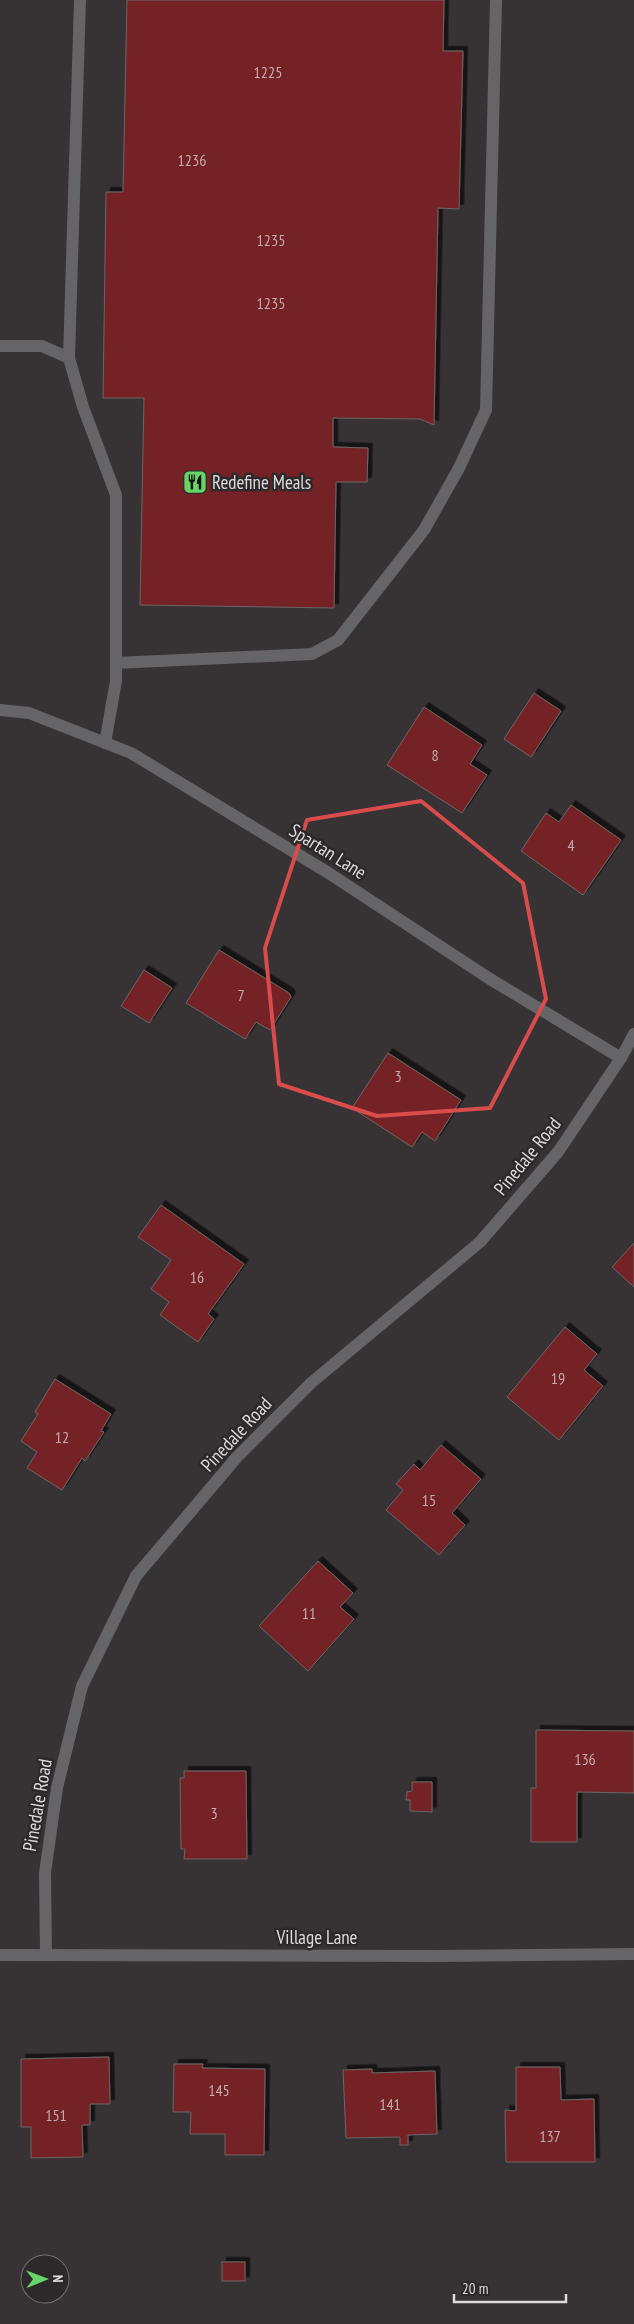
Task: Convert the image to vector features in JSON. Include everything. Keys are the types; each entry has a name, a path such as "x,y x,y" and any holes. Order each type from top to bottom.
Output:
{"street":[{"path":"80,0 69,358 83,406 116,495 116,681 105,742"},
{"path":"116,663 312,654 338,640 424,530 460,468 486,410 496,0"},
{"path":"0,346 42,346 69,358"},
{"name":"Spartan Lane","path":"0,710 29,713 131,752 318,867 490,979 621,1058"},
{"name":"Pinedale Road","path":"46,1955 45,1874 57,1788 82,1686 136,1576 237,1457 311,1383 480,1242 558,1152 621,1058 634,1034"},
{"name":"Village Lane","path":"0,1954 634,1954"}],"highlighted area":[{"path":"421,801 523,883 546,999 490,1108 377,1116 279,1084 265,948 307,820"}],"building":[{"path":"127,0 444,0 443,51 463,51 459,209 438,208 434,425 420,419 333,418 333,447 368,448 367,482 336,482 334,608 140,605 144,398 103,398 106,192 123,192"},
{"path":"534,693 561,711 531,757 504,739"},
{"path":"424,707 482,745 470,764 487,775 462,813 387,765"},
{"path":"571,805 621,840 583,895 521,851 546,813 559,822"},
{"path":"219,950 289,993 291,997 270,1030 256,1022 245,1039 186,1003"},
{"path":"144,970 172,988 149,1023 121,1006"},
{"path":"388,1053 461,1100 435,1141 422,1132 412,1147 352,1108"},
{"path":"161,1205 244,1264 208,1314 214,1319 198,1342 160,1315 169,1302 151,1289 171,1260 138,1237"},
{"path":"634,1243 634,1287 612,1267"},
{"path":"565,1327 597,1354 584,1370 603,1386 559,1440 507,1397"},
{"path":"55,1379 111,1414 101,1431 104,1432 85,1461 82,1458 62,1490 27,1468 37,1452 21,1441 38,1414 35,1412"},
{"path":"441,1445 481,1479 452,1513 465,1525 439,1555 386,1510 403,1490 396,1484 414,1464 420,1470"},
{"path":"318,1561 353,1593 340,1607 354,1619 308,1671 259,1626"},
{"path":"536,1730 634,1731 634,1793 577,1792 577,1842 531,1842 531,1788 536,1788"},
{"path":"184,1771 246,1771 247,1859 184,1859 185,1849 181,1849 180,1778 184,1778"},
{"path":"412,1782 432,1782 432,1812 410,1811 410,1800 406,1800 407,1792 412,1791"},
{"path":"109,2057 110,2104 90,2104 90,2125 82,2125 83,2157 31,2158 31,2127 21,2127 21,2059"},
{"path":"174,2064 203,2064 202,2068 265,2069 264,2155 225,2155 225,2134 190,2134 191,2112 173,2112"},
{"path":"516,2067 560,2067 561,2100 594,2099 595,2162 506,2162 505,2110 516,2111"},
{"path":"372,2069 372,2073 435,2071 437,2134 408,2135 408,2145 400,2145 400,2137 346,2138 343,2070"},
{"path":"222,2262 245,2262 245,2281 222,2281"}],"place":[{"name":"Redefine Meals","path":"195,482"}]}
